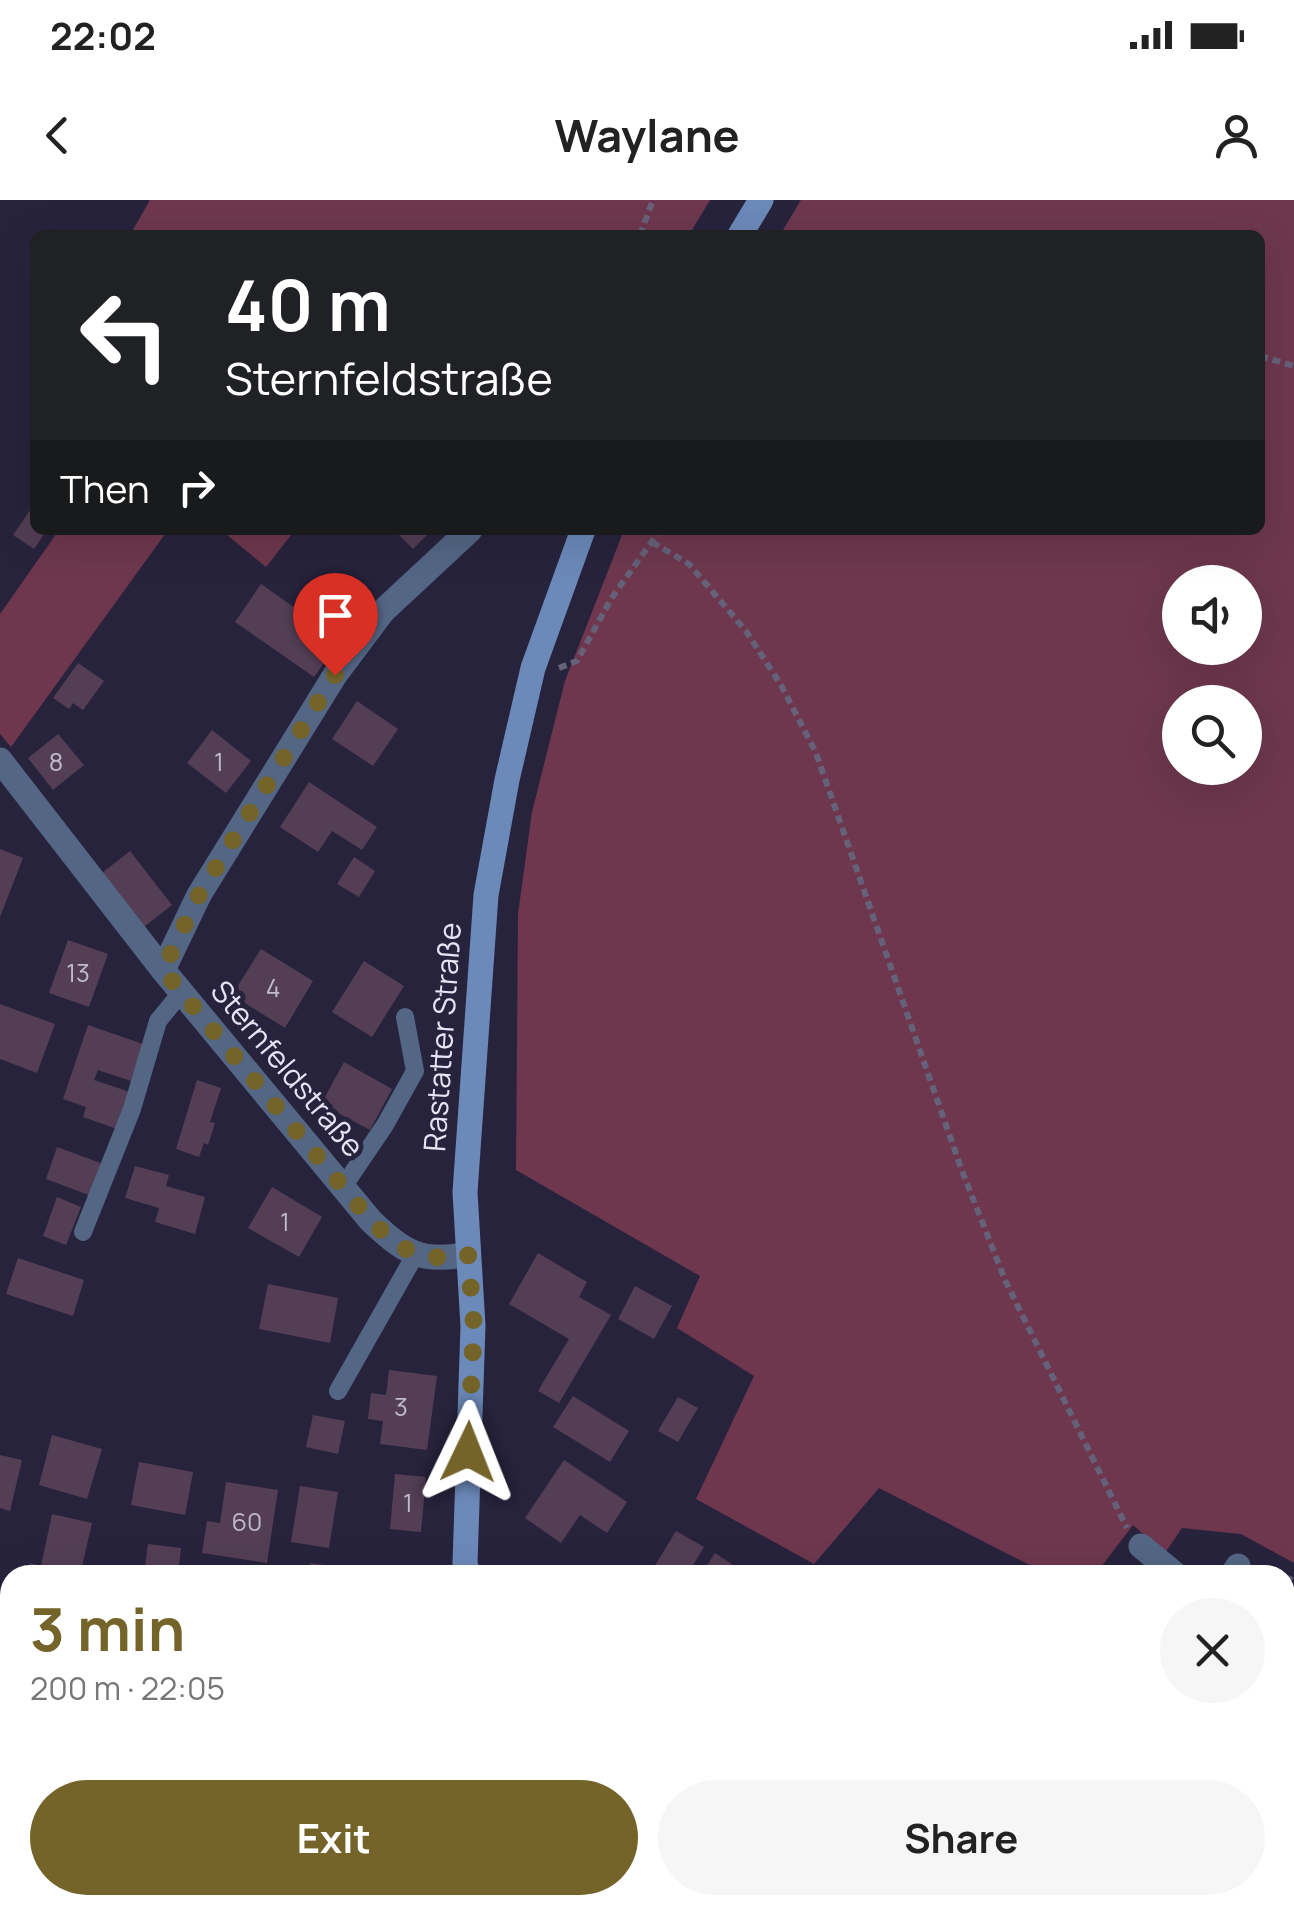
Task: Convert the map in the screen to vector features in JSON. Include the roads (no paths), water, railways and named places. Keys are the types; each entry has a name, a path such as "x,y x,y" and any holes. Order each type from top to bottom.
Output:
{"street":[{"path":"743,230 762,200"},
{"path":"163,970 199,895 335,675 382,611 465,535"},
{"name":"Rastatter Straße","path":"464,1565 474,1326 464,1192 486,895 533,668 582,535"},
{"name":"Sternfeldstraße","path":"0,760 163,970 342,1187 398,1247 415,1256"},
{"path":"415,1256 468,1254"},
{"path":"1141,1546 1164,1565"}],"lane":[{"name":"Sternfeldstraße","path":"83,1232 132,1110 158,1022 181,992"},
{"name":"Sternfeldstraße","path":"342,1187 386,1125 414,1071 405,1017"},
{"path":"338,1390 415,1256"}]}
